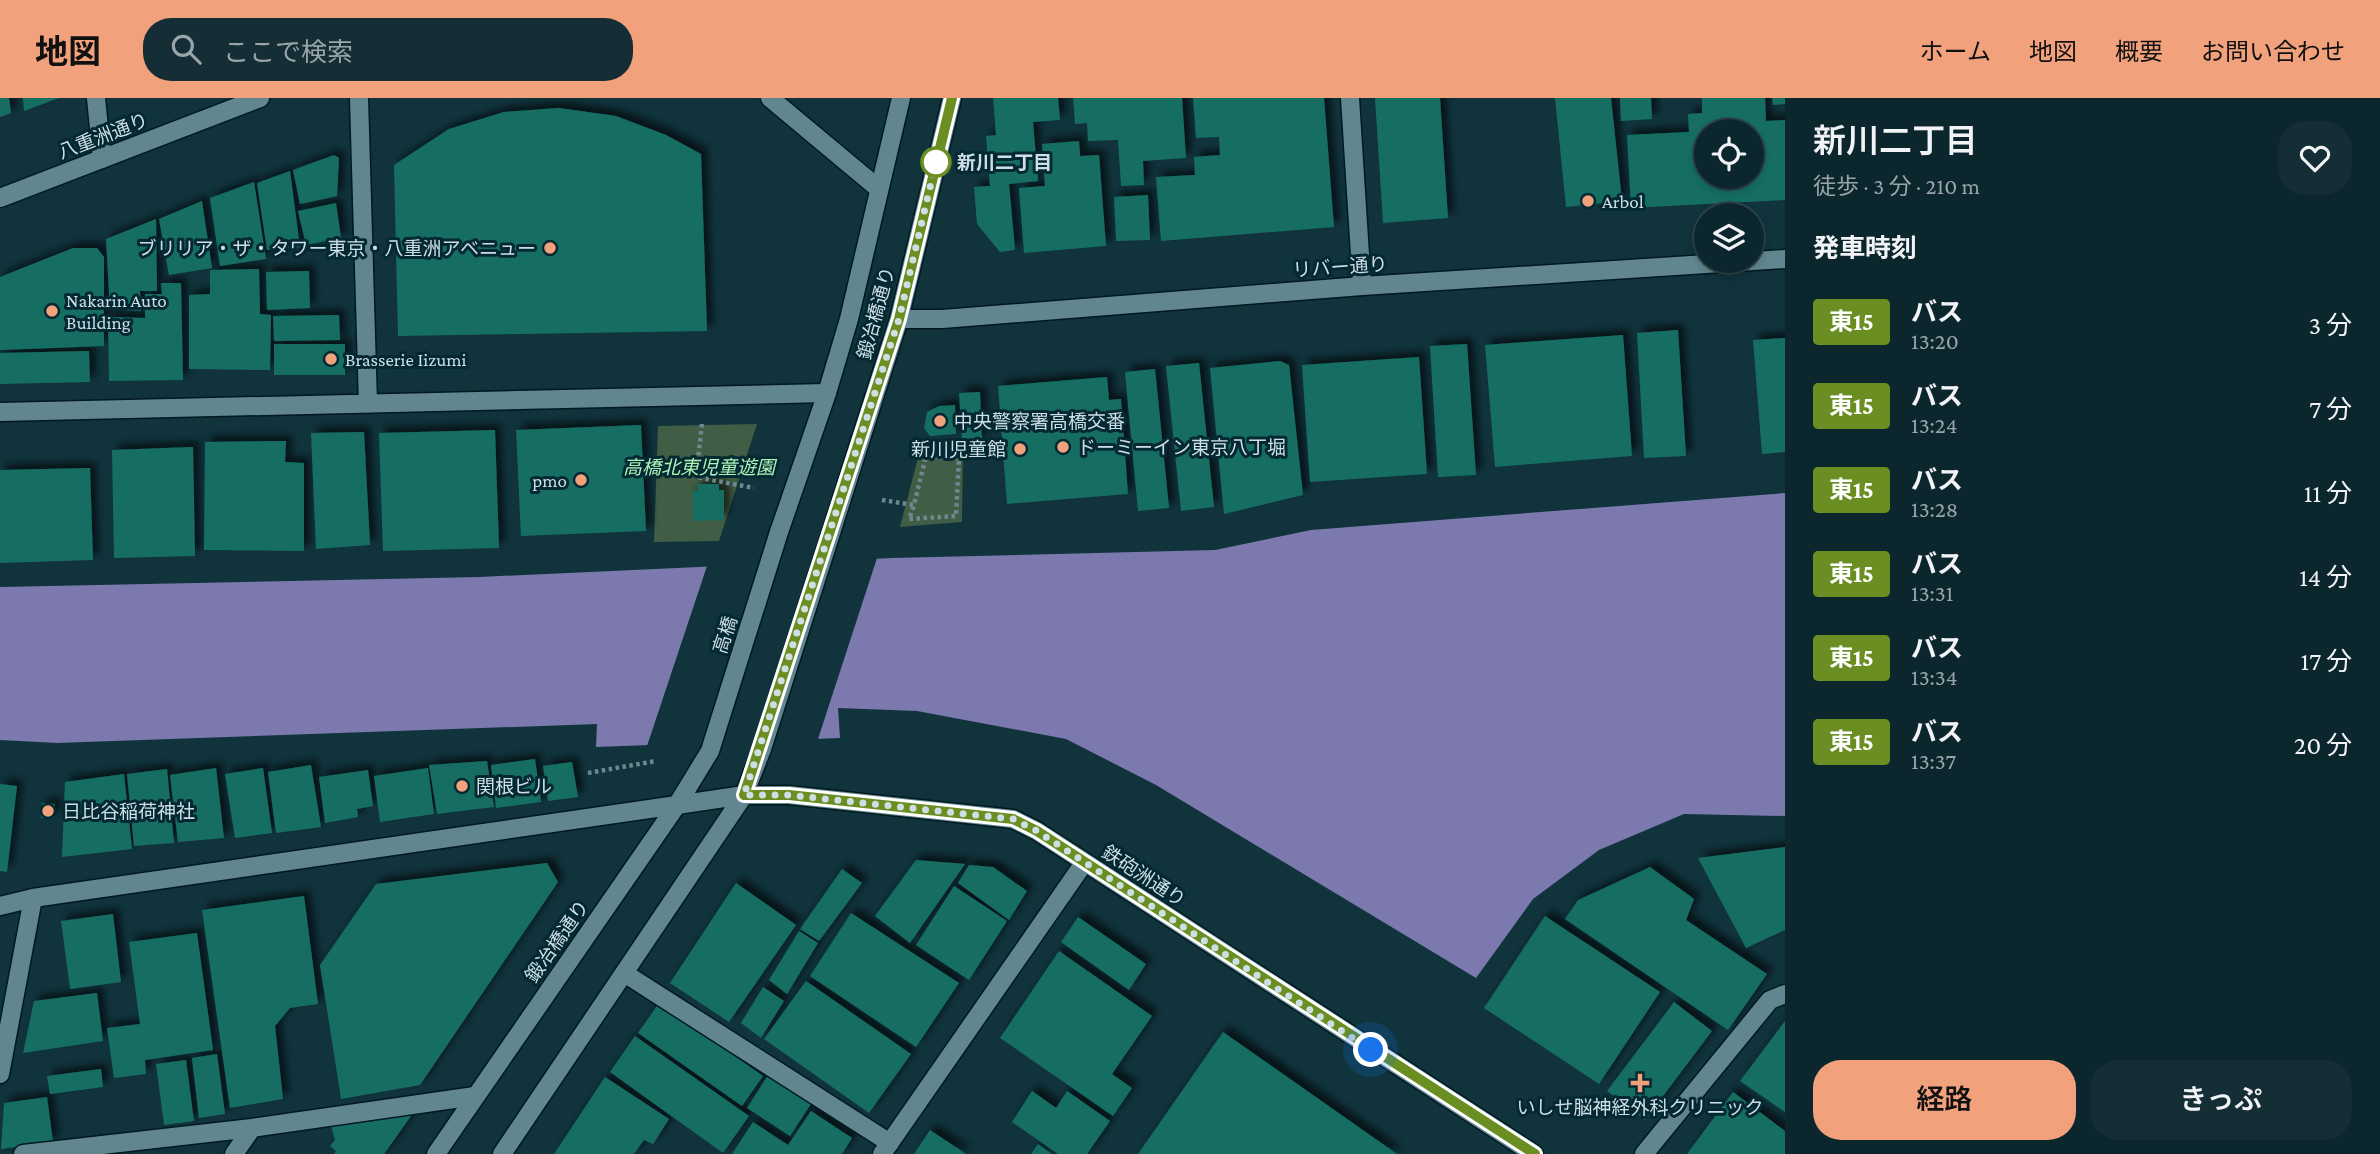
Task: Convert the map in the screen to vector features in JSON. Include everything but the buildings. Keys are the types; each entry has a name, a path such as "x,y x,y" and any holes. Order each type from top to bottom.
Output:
{"street":[{"path":"96,98 102,159"},
{"name":"八重洲通り","path":"0,198 260,98"},
{"path":"359,98 368,404"},
{"path":"770,98 879,189"},
{"name":"鍛冶橋通り","path":"779,532 827,393 901,98"},
{"name":"鍛冶橋通り","path":"744,795 762,749 899,319 952,98"},
{"path":"1350,98 1362,286"},
{"name":"リバー通り","path":"899,319 942,319 1362,286 1785,259"},
{"path":"0,412 827,393"},
{"name":"高橋","path":"710,751 779,532"},
{"name":"鍛冶橋通り","path":"436,1154 677,805 710,751"},
{"path":"502,1154 744,795"},
{"name":"鉄砲洲通り","path":"0,906 33,898 744,795 789,795 1013,819 1037,831 1535,1154"},
{"path":"624,973 886,1148 1084,863"},
{"path":"0,1074 33,898"},
{"path":"1644,1154 1770,1000 1785,994"},
{"path":"23,1154 251,1128 475,1096"},
{"path":"234,1154 251,1128"}],"path":[{"path":"705,396 696,477 754,488"},
{"path":"926,456 959,458 956,516 909,519 914,505 926,456"},
{"path":"882,499 914,505"},
{"path":"588,773 656,761"}],"green space":[{"name":"高橋北東児童遊園","path":"757,424 719,541 654,542 658,426"},
{"path":"963,448 962,522 900,527 920,450"}],"shaded area":[{"path":"1785,493 1785,816 1684,814 1599,850 1533,899 1476,978 1156,785 1066,739 917,711 838,708 840,738 596,747 597,724 57,743 0,740 0,587 479,577 892,558 1215,550 1311,530"}],"pier":[{"path":"878,555 817,742 646,749 708,563"}],"bus line":[{"name":"東15","path":"952,98 899,319 762,749 744,795 789,795 987,814 1013,819 1037,831 1535,1154"}],"place":[{"name":"新川二丁目","path":"936,162"},
{"name":"Arbol","path":"1588,201"},
{"name":"ブリリア・ザ・タワー東京・八重洲アベニュー","path":"550,248"},
{"name":"Nakarin Auto Building","path":"52,311"},
{"name":"Brasserie Iizumi","path":"331,359"},
{"name":"中央警察署高橋交番","path":"940,421"},
{"name":"ドーミーイン東京八丁堀","path":"1063,447"},
{"name":"新川児童館","path":"1020,449"},
{"name":"pmo","path":"581,480"},
{"name":"関根ビル","path":"462,786"},
{"name":"日比谷稲荷神社","path":"48,811"},
{"name":"いしせ脳神経外科クリニック","path":"1640,1083"}],"route":[{"path":"936,162 899,319 762,749 744,795 789,795 987,814 1013,819 1037,831 1371,1050"}]}
